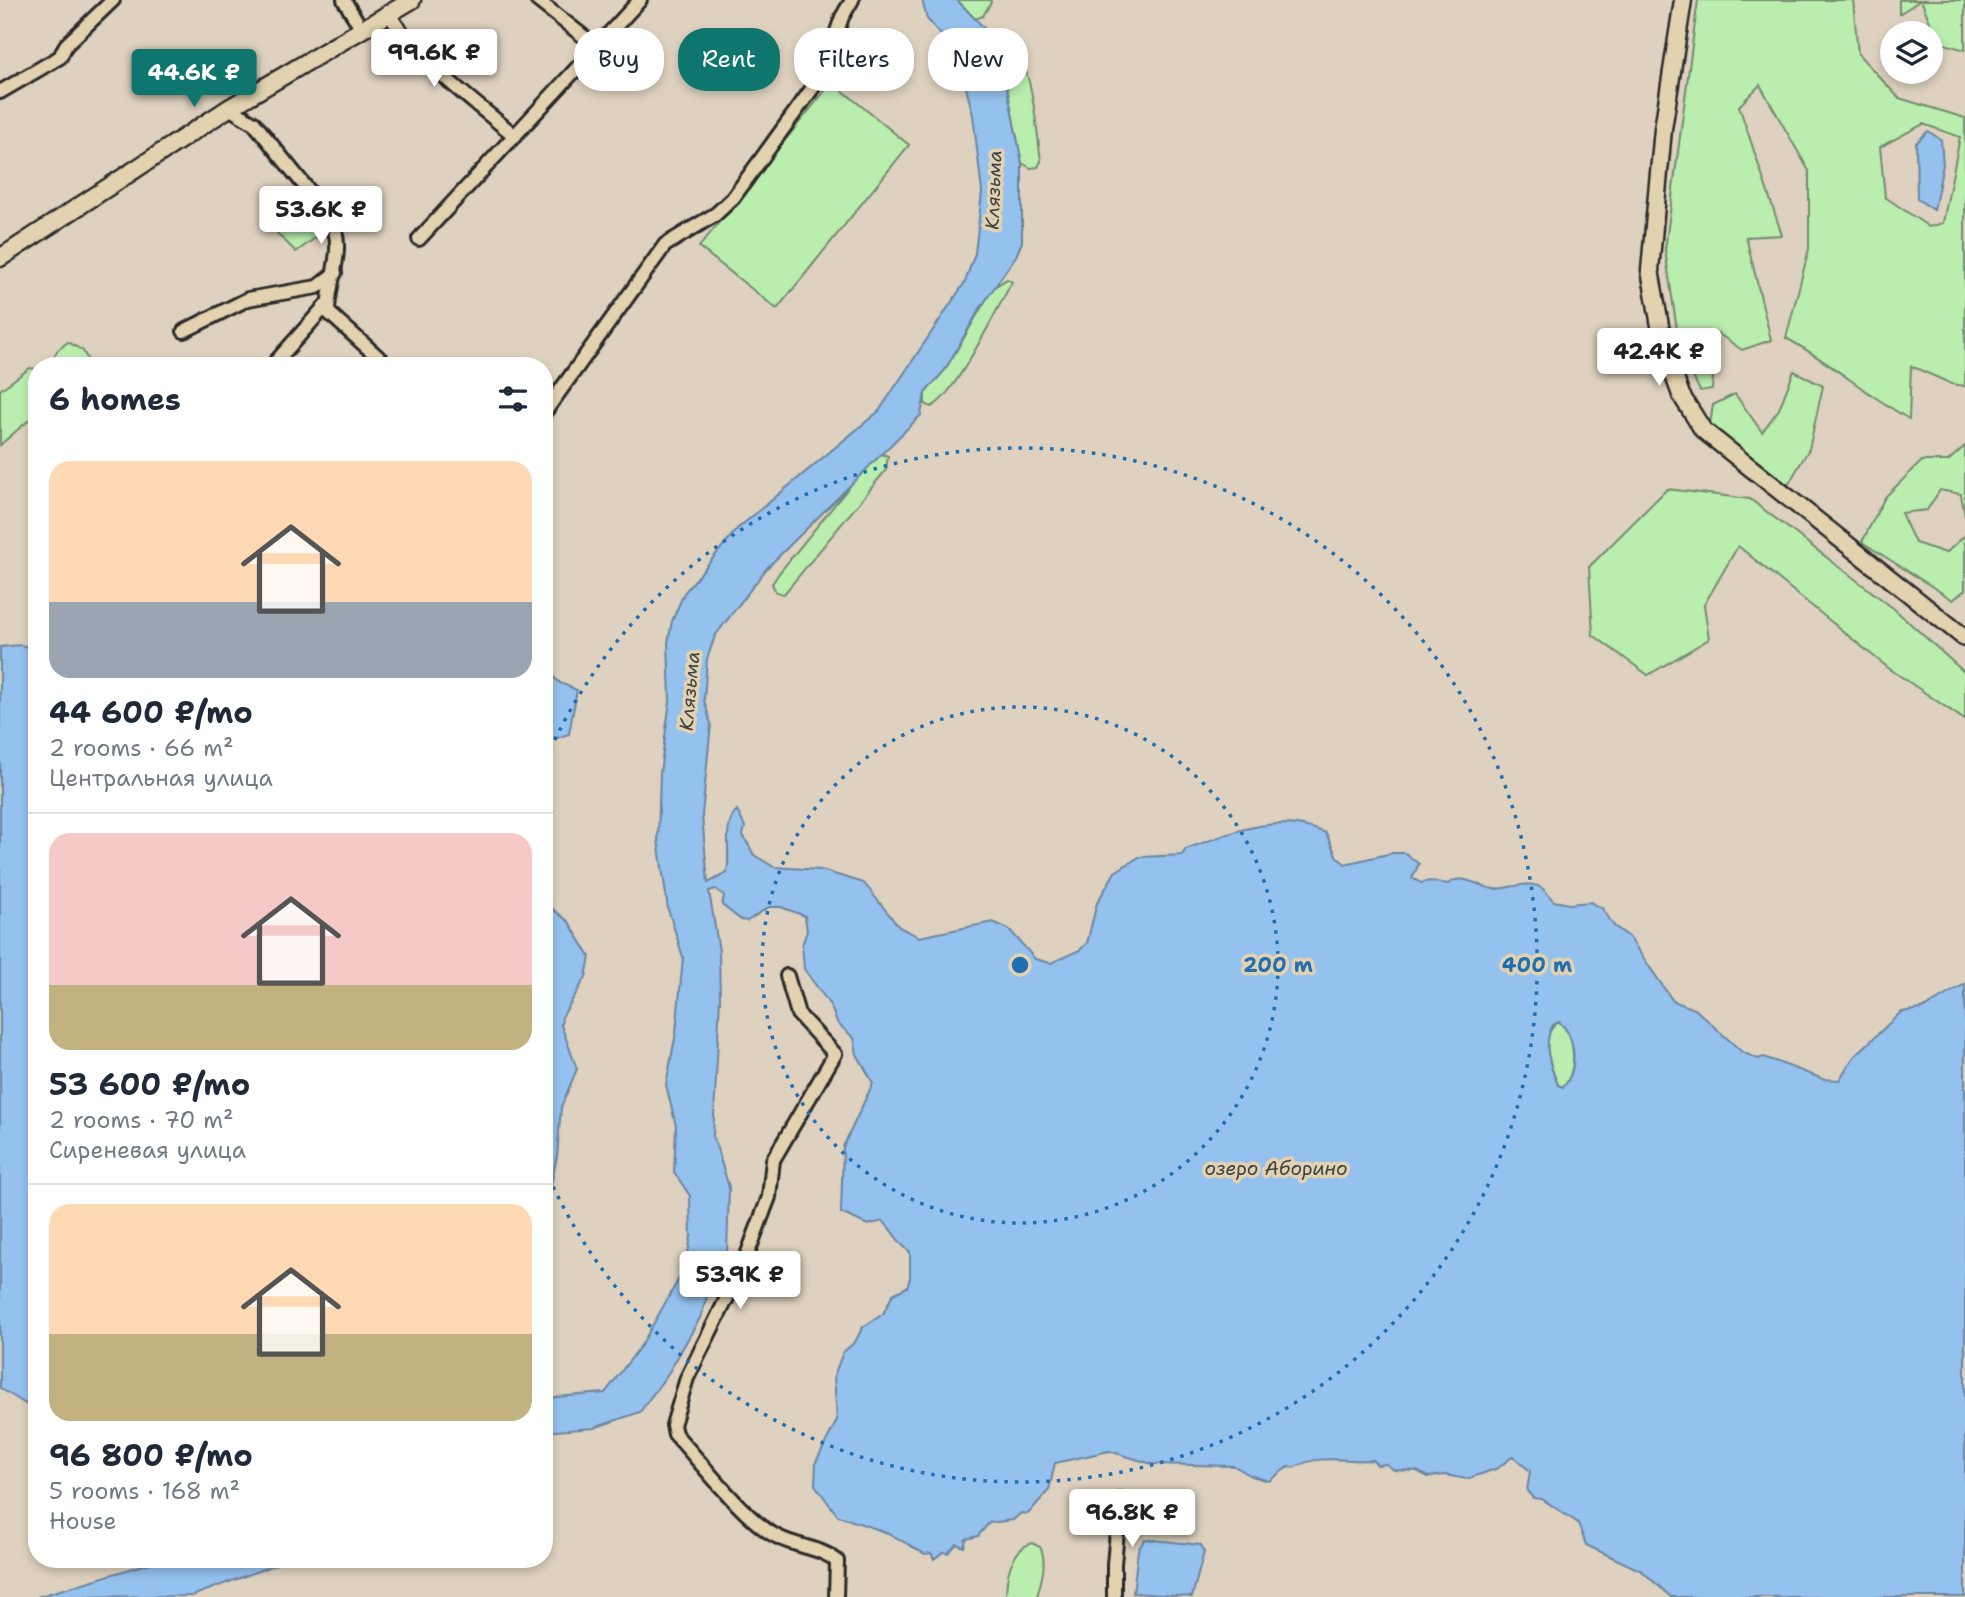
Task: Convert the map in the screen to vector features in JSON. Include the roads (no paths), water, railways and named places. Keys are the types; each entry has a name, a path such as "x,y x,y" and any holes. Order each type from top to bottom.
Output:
{"main road":[{"path":"0,258 229,108 412,0"},
{"path":"1683,0 1663,129 1650,270 1664,348 1681,395 1703,430 1965,638"}],"street":[{"path":"0,92 60,57 66,46 113,0"},
{"path":"344,0 361,28"},
{"path":"537,0 574,29"},
{"path":"614,28 640,0"},
{"path":"553,400 665,245 716,214 733,198 822,75 842,17 852,0"},
{"path":"388,13 430,64 515,136"},
{"path":"419,239 574,72"},
{"path":"229,108 254,123 330,217 337,238 335,273 328,312 378,357"},
{"path":"184,331 248,299 317,287 335,273"},
{"path":"280,357 328,303"},
{"path":"787,976 798,1014 835,1054 773,1160 769,1197 743,1266 687,1378 673,1425 675,1434 753,1521 777,1537 828,1554 837,1561 836,1597"},
{"path":"1114,1597 1120,1500"}],"water":[{"name":"озеро Аборино","path":"922,0 957,0 984,28 935,28 927,19"},
{"name":"озеро Аборино","path":"967,91 1008,91 1022,163 1022,242 945,370 925,393 921,415 767,568 715,636 707,659 704,700 711,724 702,815 708,883 727,873 728,831 732,816 737,810 745,827 743,835 754,855 774,867 821,870 864,883 899,927 919,937 993,922 1009,929 1035,959 1051,963 1080,950 1087,943 1097,903 1115,872 1139,857 1182,855 1186,849 1255,827 1289,824 1307,827 1326,833 1337,857 1345,864 1392,853 1405,853 1419,864 1412,878 1421,883 1430,881 1448,884 1459,879 1494,889 1532,885 1543,889 1554,901 1569,904 1590,902 1602,908 1614,926 1629,937 1673,1001 1695,1009 1742,1052 1758,1059 1764,1057 1823,1079 1839,1080 1854,1057 1901,1012 1922,1009 1965,984 1965,1597 1671,1597 1642,1571 1586,1545 1578,1523 1542,1499 1533,1498 1527,1491 1530,1471 1513,1456 1498,1468 1467,1479 1445,1475 1428,1477 1417,1471 1394,1470 1386,1464 1377,1465 1373,1460 1332,1459 1303,1463 1294,1468 1289,1466 1269,1481 1252,1476 1234,1466 1152,1464 1109,1451 1055,1463 1049,1490 1028,1514 1021,1513 1013,1520 989,1523 978,1536 966,1539 964,1547 957,1544 948,1553 943,1552 934,1559 931,1553 925,1554 888,1533 838,1516 815,1485 816,1462 837,1420 834,1376 843,1352 855,1342 863,1327 883,1314 893,1294 907,1287 910,1278 910,1252 883,1221 868,1225 841,1213 843,1147 873,1083 857,1054 854,1038 838,1024 830,1005 804,969 802,945 807,931 805,916 781,907 769,907 747,921 741,920 722,905 724,896 716,889 709,891 719,951 720,999 713,1136 729,1187 727,1256 712,1282 700,1318 669,1372 640,1412 594,1428 553,1431 553,1397 605,1393 642,1344 685,1268 691,1237 690,1196 674,1172 676,1126 666,1085 676,1033 683,957 668,909 658,840 660,773 670,701 668,643 672,621 684,593 737,529 879,411 965,282 975,253 982,192 973,115","holes":["1559,1022 1565,1028 1572,1044 1572,1072 1563,1087 1558,1085 1550,1063 1548,1040 1553,1025"]},
{"path":"1928,131 1941,140 1943,165 1934,210 1917,199 1916,143"},
{"path":"0,647 28,647 28,1406 0,1388"},
{"path":"553,676 560,683 577,690 569,734 553,739"},
{"path":"553,909 569,922 590,957 586,977 562,1017 561,1025 577,1069 561,1107 553,1175"},
{"path":"1145,1539 1201,1545 1204,1552 1192,1597 1133,1593 1138,1550"},
{"path":"133,1568 266,1568 192,1596 37,1597"}],"water label":[{"name":"Клязьма","path":"993,190"},
{"name":"Клязьма","path":"689,691"}]}
